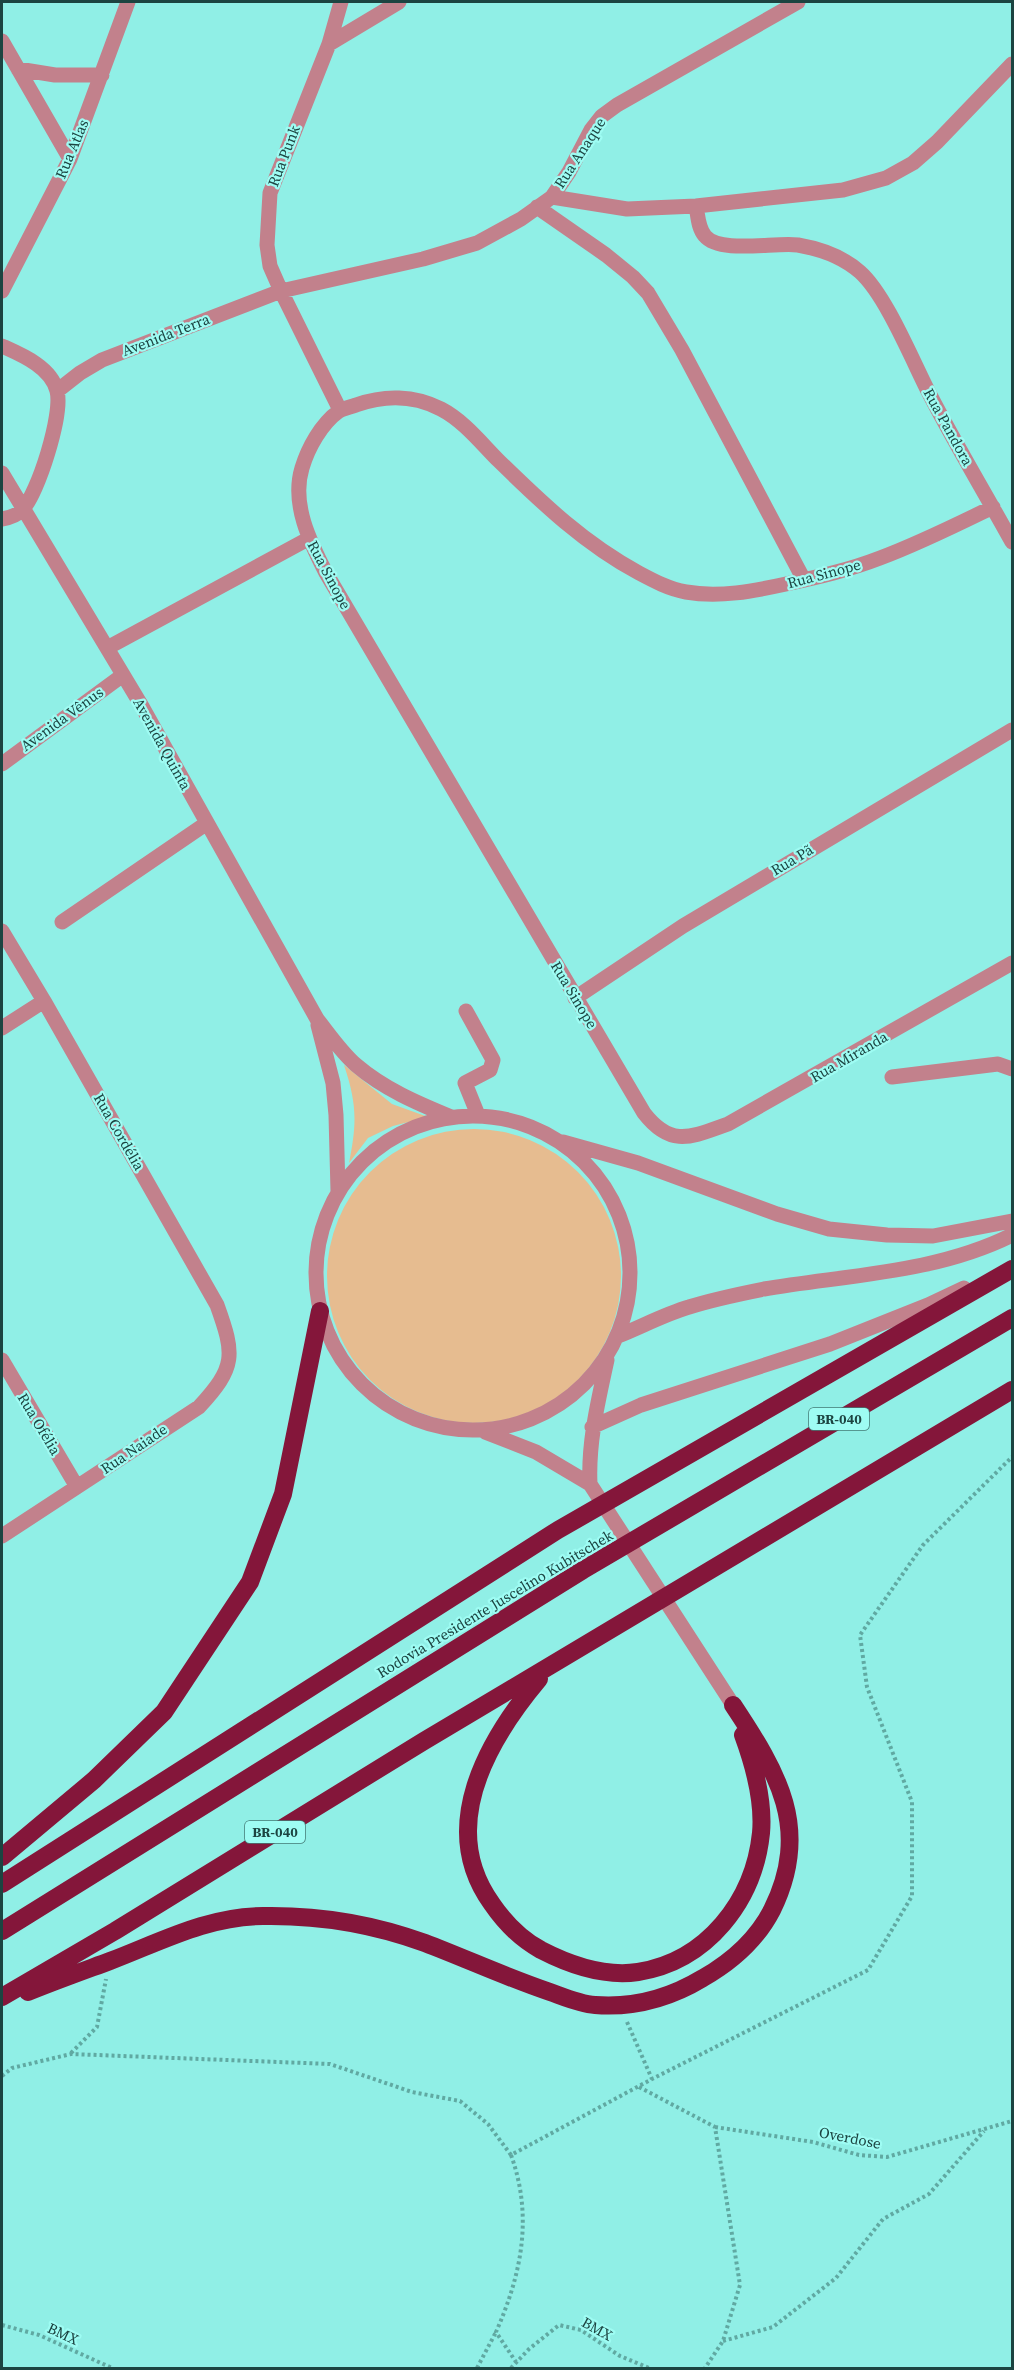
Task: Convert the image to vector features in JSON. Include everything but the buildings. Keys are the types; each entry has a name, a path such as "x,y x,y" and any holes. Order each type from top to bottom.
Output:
{"highway":[{"path":"2,1884 558,1530 1012,1269"},
{"path":"2,1857 94,1780 164,1712 250,1582 283,1494 320,1311"},
{"name":"Rodovia Presidente Juscelino Kubitschek","path":"2,1931 583,1570 1012,1318"},
{"name":"BR-040","path":"2,1997 1012,1390"},
{"path":"548,1667 501,1727 485,1757 474,1788 468,1820 468,1841 473,1870 484,1894 515,1932 533,1946 549,1954 590,1969 637,1972 677,1959 706,1942 734,1911 748,1884 757,1856 761,1831 757,1784 733,1705"},
{"path":"2,2003 186,1930 260,1916 324,1918 369,1927 417,1941 512,1979 593,2005 635,2004 668,1996 715,1971 758,1933 787,1875 790,1834 786,1809 768,1761 733,1705"}],"street":[{"name":"Rua Atlas","path":"2,291 70,159 128,2"},
{"name":"Rua Punk","path":"340,410 281,291 270,266 267,245 270,193 329,44 341,2"},
{"path":"329,44 399,2"},
{"name":"Rua Anaque","path":"281,291 423,259 477,243 552,197 569,172 591,130 602,116 617,105 798,2"},
{"path":"2,41 70,159"},
{"path":"552,197 627,208 696,206 843,190 886,178 913,163 937,142 1012,64"},
{"path":"18,69 55,75 102,75"},
{"name":"Rua Pandora","path":"696,206 701,229 706,237 715,244 727,246 795,244 818,249 838,257 861,272 887,309 932,398 1012,542"},
{"path":"537,207 606,255 648,293 682,350 804,580"},
{"name":"Avenida Terra","path":"57,391 80,372 102,360 281,291"},
{"path":"2,346 45,370 57,391 58,412 52,441 34,492 22,510 10,518 2,519"},
{"name":"Rua Sinope","path":"679,1138 666,1135 644,1113 326,573 308,539 302,515 298,479 306,453 325,425 340,410 370,400 411,399 442,410 460,423 572,529 621,563 660,584 684,592 704,595 760,590 880,558 993,507"},
{"name":"Avenida Quinta","path":"2,473 22,510 123,675 317,1019 356,1065 376,1080 399,1095 451,1117"},
{"path":"107,648 308,539"},
{"name":"Avenida Vênus","path":"2,764 123,675"},
{"name":"Rua Pã","path":"575,998 683,926 1012,730"},
{"path":"62,922 207,823"},
{"name":"Rua Cordélia","path":"2,931 218,1305 228,1336"},
{"name":"Rua Miranda","path":"679,1138 701,1134 728,1124 1012,963"},
{"path":"2,1028 44,1001"},
{"path":"466,1011 493,1060 490,1070 465,1083 478,1115"},
{"name":"Avenida Quinta","path":"317,1019 333,1083 338,1191"},
{"path":"892,1077 998,1064 1012,1069"},
{"path":"557,1140 591,1169 615,1207 628,1249 629,1294 618,1336 600,1367 577,1393 548,1413 516,1426 482,1431 439,1427 398,1412 363,1386 336,1352 320,1311 315,1270 321,1229 338,1191 367,1155 406,1130 451,1117 478,1115 506,1119 532,1127 557,1140 638,1163 777,1214 829,1229 887,1235 933,1236 1012,1221"},
{"path":"618,1336 687,1307 720,1298 764,1289 898,1269 992,1246 1012,1235"},
{"path":"592,1426 641,1405 830,1344 928,1305 1012,1264"},
{"name":"Rua Naiade","path":"2,1536 199,1407 219,1386 230,1363 228,1336"},
{"path":"590,1484 589,1456 592,1426 608,1353"},
{"name":"Rua Ofélia","path":"2,1360 77,1487"},
{"path":"482,1431 536,1452 590,1484 733,1705"}],"path":[{"path":"511,2154 652,2079 867,1970 912,1896 912,1802 867,1687 860,1635 923,1545 1012,1456"},
{"path":"70,2054 97,2027 110,1961"},
{"path":"619,2004 652,2079"},
{"path":"2,2076 12,2068 70,2054 330,2064 412,2092 460,2101 488,2124 511,2154 517,2172 524,2218 522,2254 509,2303 477,2368"},
{"name":"Overdose","path":"639,2087 715,2127 813,2142 859,2155 887,2157 984,2131 1012,2121"},
{"path":"705,2368 723,2340 740,2285 715,2127"},
{"path":"723,2340 773,2327 836,2278 883,2219 929,2194 984,2131"},
{"name":"BMX","path":"2,2325 39,2335 112,2368"},
{"name":"BMX","path":"511,2368 529,2349 559,2325 581,2330 620,2356 649,2368"},
{"path":"496,2332 516,2362"}],"shaded area":[{"path":"344,1065 392,1104 428,1117 393,1126 368,1138 349,1163 354,1114"},
{"path":"474,1129 503,1132 530,1140 556,1154 578,1172 596,1194 610,1220 618,1247 621,1276 618,1305 610,1332 596,1358 578,1380 556,1398 530,1412 503,1420 474,1423 445,1420 418,1412 392,1398 370,1380 352,1358 338,1332 330,1305 327,1276 330,1247 338,1220 352,1194 370,1172 392,1154 418,1140 445,1132"}]}
